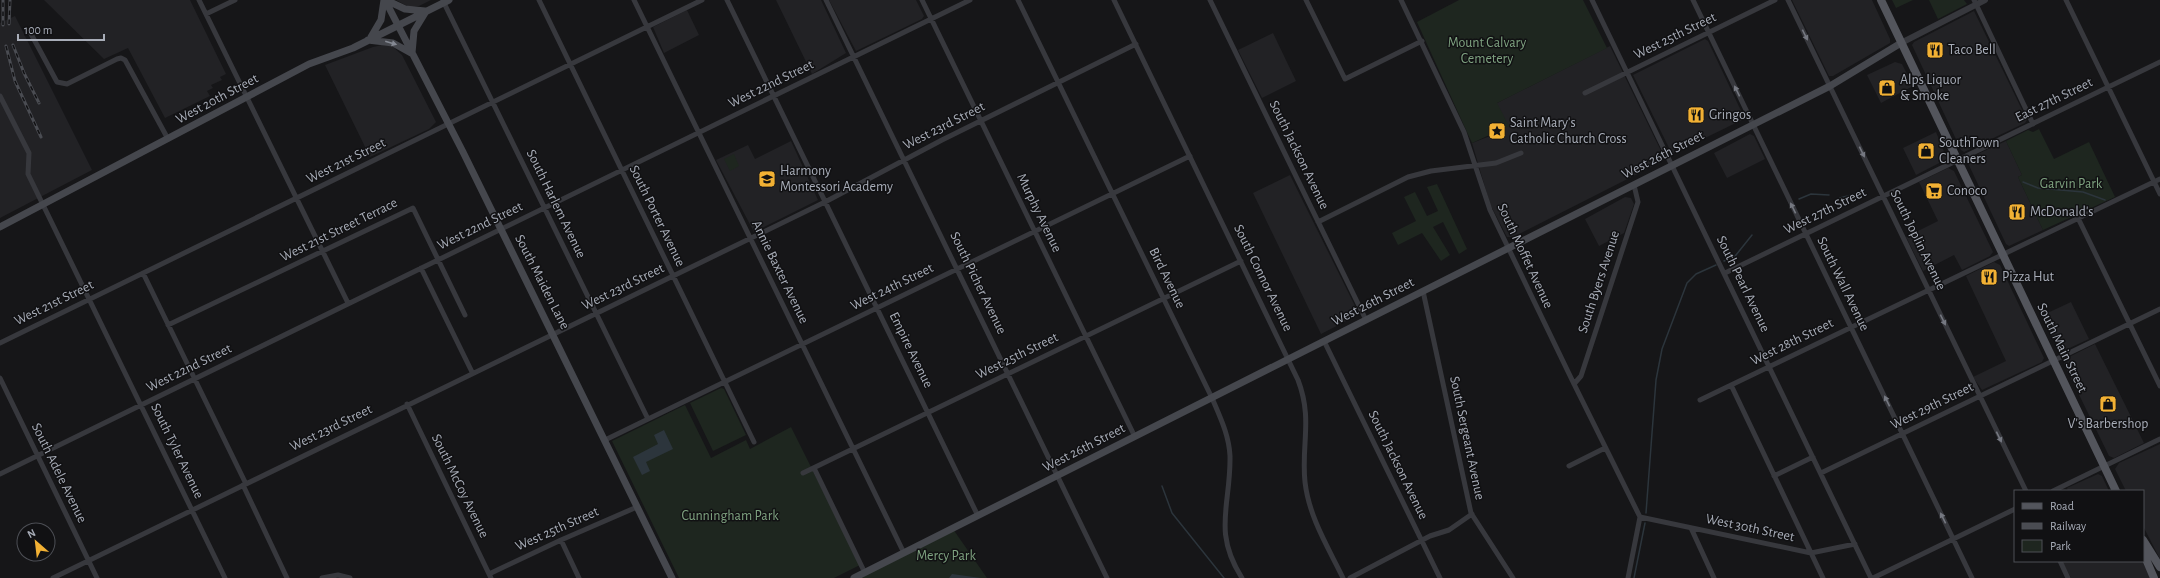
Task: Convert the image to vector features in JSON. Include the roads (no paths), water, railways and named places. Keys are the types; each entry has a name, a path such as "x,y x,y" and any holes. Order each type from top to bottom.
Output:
{"main road":[{"path":"385,0 405,9 427,11 414,31 412,54 393,43 368,40 379,24 385,0"},
{"name":"South Maiden Lane","path":"385,0 554,334 672,578"},
{"name":"South Main Street","path":"1881,0 2116,490"},
{"name":"West 20th Street","path":"0,228 309,64 368,40 445,1"},
{"name":"West 26th Street","path":"854,578 1830,86 1902,43"},
{"path":"2144,542 2160,567"},
{"path":"2144,554 2154,578"}],"street":[{"path":"199,0 348,303"},
{"path":"206,14 235,0"},
{"name":"South Porter Avenue","path":"539,0 754,442"},
{"name":"Annie Baxter Avenue","path":"634,0 904,553"},
{"name":"West 21st Street","path":"0,343 702,0"},
{"name":"Empire Avenue","path":"727,0 978,516"},
{"name":"South Picher Avenue","path":"826,0 1107,578"},
{"name":"Murphy Avenue","path":"922,0 1135,437"},
{"name":"West 22nd Street","path":"0,474 970,0"},
{"name":"Bird Avenue","path":"1018,0 1164,298 1212,398 1226,433 1230,455 1224,513 1224,532 1231,558 1242,578"},
{"name":"South Connor Avenue","path":"1114,0 1289,359 1300,385 1306,409 1304,472 1308,502 1314,520 1343,578"},
{"name":"South Jackson Avenue","path":"1210,0 1366,320"},
{"path":"1306,0 1345,79 1422,41"},
{"name":"South Moffet Avenue","path":"1402,0 1464,132 1488,206 1605,448 1640,516"},
{"name":"South Pearl Avenue","path":"1592,0 1872,578"},
{"name":"South Wall Avenue","path":"1693,0 1972,578"},
{"name":"West 25th Street","path":"1585,94 1775,0"},
{"name":"South Joplin Avenue","path":"1788,0 2026,490"},
{"path":"1902,43 1975,2 1985,0"},
{"path":"2066,0 2160,194"},
{"name":"South Harlem Avenue","path":"445,1 544,208 648,419"},
{"path":"1975,2 2033,124"},
{"path":"30,32 57,82 61,84 67,84 116,59 121,58 125,60 168,139"},
{"name":"West 23rd Street","path":"53,578 472,372 554,334 825,202 904,160 1136,44"},
{"name":"East 27th Street","path":"1958,161 2160,62"},
{"name":"South Tyler Avenue","path":"0,96 29,153 28,174 225,578"},
{"path":"1318,222 1408,178 1431,171 1502,162 1521,153"},
{"name":"West 24th Street","path":"605,440 1190,156"},
{"name":"West 27th Street","path":"1725,273 1958,161"},
{"name":"West 28th Street","path":"1700,400 2160,179"},
{"name":"South Byers Avenue","path":"1574,384 1581,376 1638,202 1634,184"},
{"name":"West 21st Street Terrace","path":"168,326 413,208 465,315"},
{"path":"2078,218 2160,386"},
{"name":"West 25th Street","path":"803,473 1241,261"},
{"path":"421,268 472,372"},
{"path":"143,273 244,484 287,578"},
{"name":"South Sergeant Avenue","path":"1423,291 1472,514 1513,578"},
{"name":"West 29th Street","path":"1821,473 2160,309"},
{"name":"South Jackson Avenue","path":"1324,342 1440,578"},
{"name":"South Adele Avenue","path":"0,378 96,578"},
{"path":"1731,385 1823,578"},
{"name":"South McCoy Avenue","path":"407,404 490,576"},
{"path":"2055,490 2160,439"},
{"path":"1569,466 1605,448"},
{"path":"1774,476 1813,457"},
{"path":"814,468 865,573"},
{"name":"West 25th Street","path":"490,576 560,540 637,507"},
{"path":"1872,578 2014,509"},
{"path":"1350,578 1421,541 1456,526 1472,514"},
{"path":"1628,578 1640,516"},
{"name":"West 30th Street","path":"1640,516 1811,554 1855,544"},
{"path":"1691,528 1714,578"},
{"path":"560,540 579,578"},
{"path":"2060,562 2068,578"},
{"path":"322,578 338,575 350,578"}],"waterway":[{"path":"2023,182 2038,188 2083,192 2105,200"},
{"path":"1840,198 1859,193 1865,194"},
{"path":"1799,199 1811,194 1829,195"},
{"path":"1724,261 1736,255 1752,235"},
{"path":"1646,513 1656,380 1662,349 1687,283 1696,274 1716,265"},
{"path":"1162,486 1172,513 1224,578"},
{"path":"1634,578 1645,523"}],"railway":[{"path":"3,0 3,25"},
{"path":"9,24 10,0"},
{"path":"13,45 24,73 39,103"},
{"path":"6,46 15,81 41,137"}],"place":[{"name":"Taco Bell","path":"1935,50"},
{"name":"Alps Liquor & Smoke","path":"1887,88"},
{"name":"Gringos","path":"1696,115"},
{"name":"Saint Mary's Catholic Church Cross","path":"1497,131"},
{"name":"SouthTown Cleaners","path":"1926,151"},
{"name":"Harmony Montessori Academy","path":"767,179"},
{"name":"Conoco","path":"1934,191"},
{"name":"McDonald's","path":"2017,212"},
{"name":"Pizza Hut","path":"1989,277"},
{"name":"V's Barbershop","path":"2108,404"}],"park label":[{"name":"Mount Calvary Cemetery","path":"1487,52"},
{"name":"Garvin Park","path":"2071,184"},
{"name":"Cunningham Park","path":"730,516"},
{"name":"Mercy Park","path":"946,556"}]}
